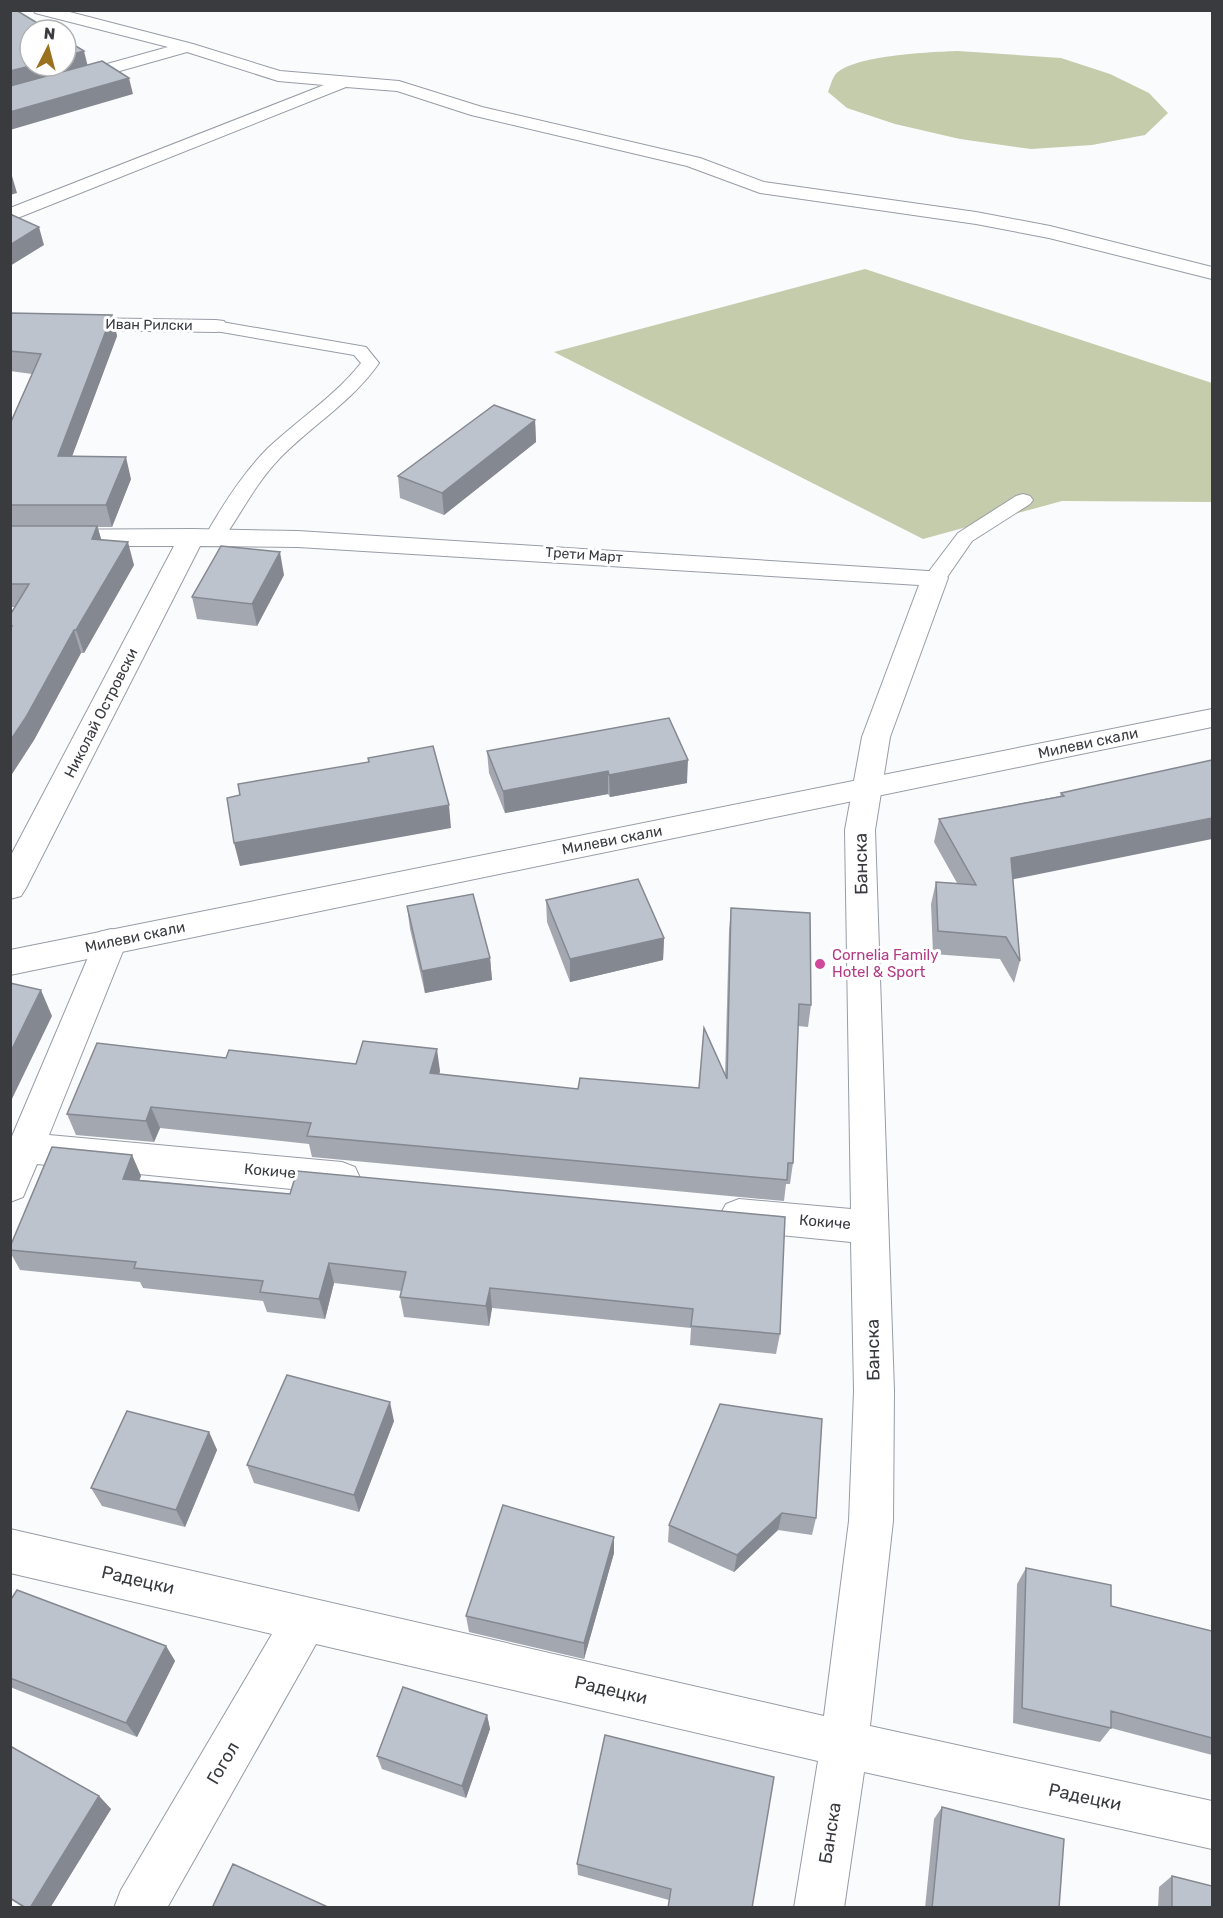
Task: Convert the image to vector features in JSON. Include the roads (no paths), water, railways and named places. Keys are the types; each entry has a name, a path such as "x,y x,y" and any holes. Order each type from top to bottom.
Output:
{"street":[{"path":"41,10 187,47 278,76 399,86 500,117 693,162 760,187 976,218 1050,232 1212,273"},
{"path":"10,97 187,47"},
{"path":"278,76 298,94 297,103"},
{"path":"10,215 349,82"},
{"name":"Иван Рилски","path":"10,323 216,326"},
{"name":"Трети Март","path":"10,538 334,541 935,578"},
{"name":"Николай Островски","path":"10,888 203,538"},
{"path":"865,789 876,737 935,578"},
{"name":"Милеви скали","path":"10,963 1212,718"},
{"name":"Банска","path":"819,1908 844,1744 871,1521 874,1391 860,830 865,789"},
{"path":"10,1186 111,941"},
{"name":"Кокиче","path":"27,1149 372,1180"},
{"name":"Кокиче","path":"704,1211 871,1227"},
{"name":"Радецки","path":"10,1551 844,1744 1212,1825"},
{"name":"Гогол","path":"140,1908 306,1619"}],"lane":[{"path":"203,538 245,484 285,443 354,385 369,363 360,351 216,326"},
{"path":"935,578 965,537 1023,500"}],"place":[{"name":"Cornelia Family Hotel & Sport","path":"820,964"}]}
